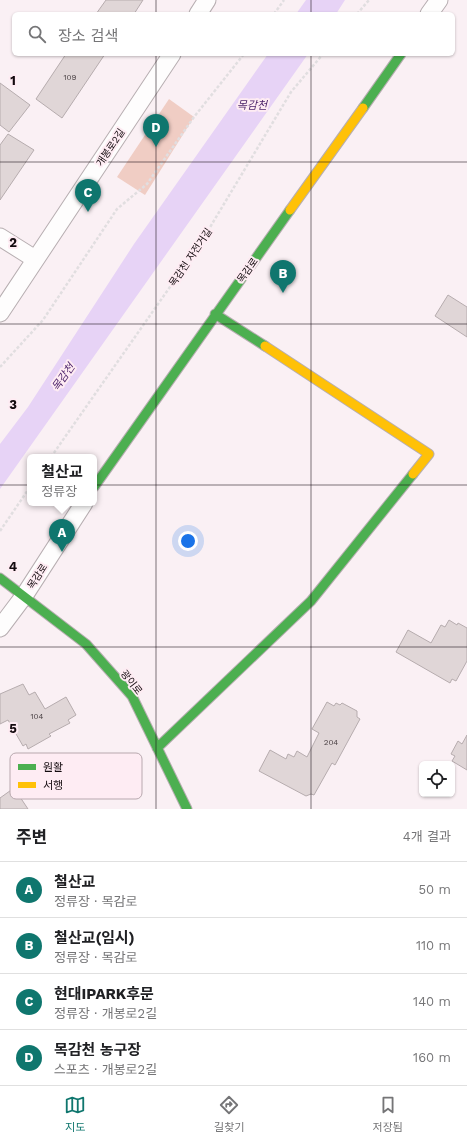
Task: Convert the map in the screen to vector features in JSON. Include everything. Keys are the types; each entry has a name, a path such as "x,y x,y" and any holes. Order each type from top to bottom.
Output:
{"street":[{"path":"199,12 207,0"},
{"path":"430,12 439,0"},
{"name":"개봉로2길","path":"0,313 171,56"},
{"name":"목감로","path":"97,483 400,56"},
{"path":"0,238 35,259"},
{"path":"157,748 311,601 429,454 216,314"},
{"name":"목감로","path":"0,628 24,596 82,506"},
{"name":"광이로","path":"0,578 86,644 132,696 187,809"}],"path":[{"path":"275,12 284,0"},
{"path":"359,12 369,0"},
{"path":"0,367 43,320 117,209 147,184 194,117 242,56"},
{"name":"목감천 자전거길","path":"52,454 200,244 291,92 322,56"},
{"path":"0,531 27,491"}],"shaded area":[{"path":"169,99 194,117 145,195 117,177"}],"water":[{"path":"306,0 345,0 337,12 297,12"},
{"name":"목감천","path":"267,56 307,56 0,489 0,444 28,407 134,244"}],"building":[{"path":"106,0 143,0 135,12 97,12"},
{"path":"65,56 104,56 62,118 36,99"},
{"path":"0,83 30,105 9,132 0,125"},
{"path":"8,134 34,150 0,200 0,145"},
{"path":"448,295 467,307 467,337 435,316"},
{"path":"449,620 457,625 458,623 467,628 467,661 456,681 452,679 450,683 396,652 408,630 431,643 441,625 445,627"},
{"path":"23,684 29,695 35,692 45,709 66,697 76,715 68,720 70,723 49,734 51,736 28,749 26,744 23,746 8,720 0,724 0,694"},
{"path":"327,702 334,706 336,703 340,705 342,703 357,711 357,717 360,719 335,765 332,763 314,795 311,794 306,796 259,771 270,750 286,759 288,754 294,757 297,751 307,757 319,733 312,729"},
{"path":"467,735 467,770 455,763 455,761 452,761 455,756 451,754 458,741 462,744"},
{"path":"10,791 10,799 21,799 28,809 0,809 0,798"}],"traffic: fast":[{"path":"363,108 400,56"},
{"path":"97,483 290,210"},
{"path":"215,314 265,346"},
{"path":"157,748 311,601 413,474"},
{"path":"0,578 86,644 132,696 187,809"}],"traffic: slow":[{"path":"290,210 363,108"},
{"path":"265,346 429,454 413,474"}],"place":[{"name":"목감천 농구장","path":"156,147"},
{"name":"현대IPARK후문","path":"88,212"},
{"name":"철산교(임시)","path":"283,293"},
{"name":"철산교","path":"62,552"}]}
